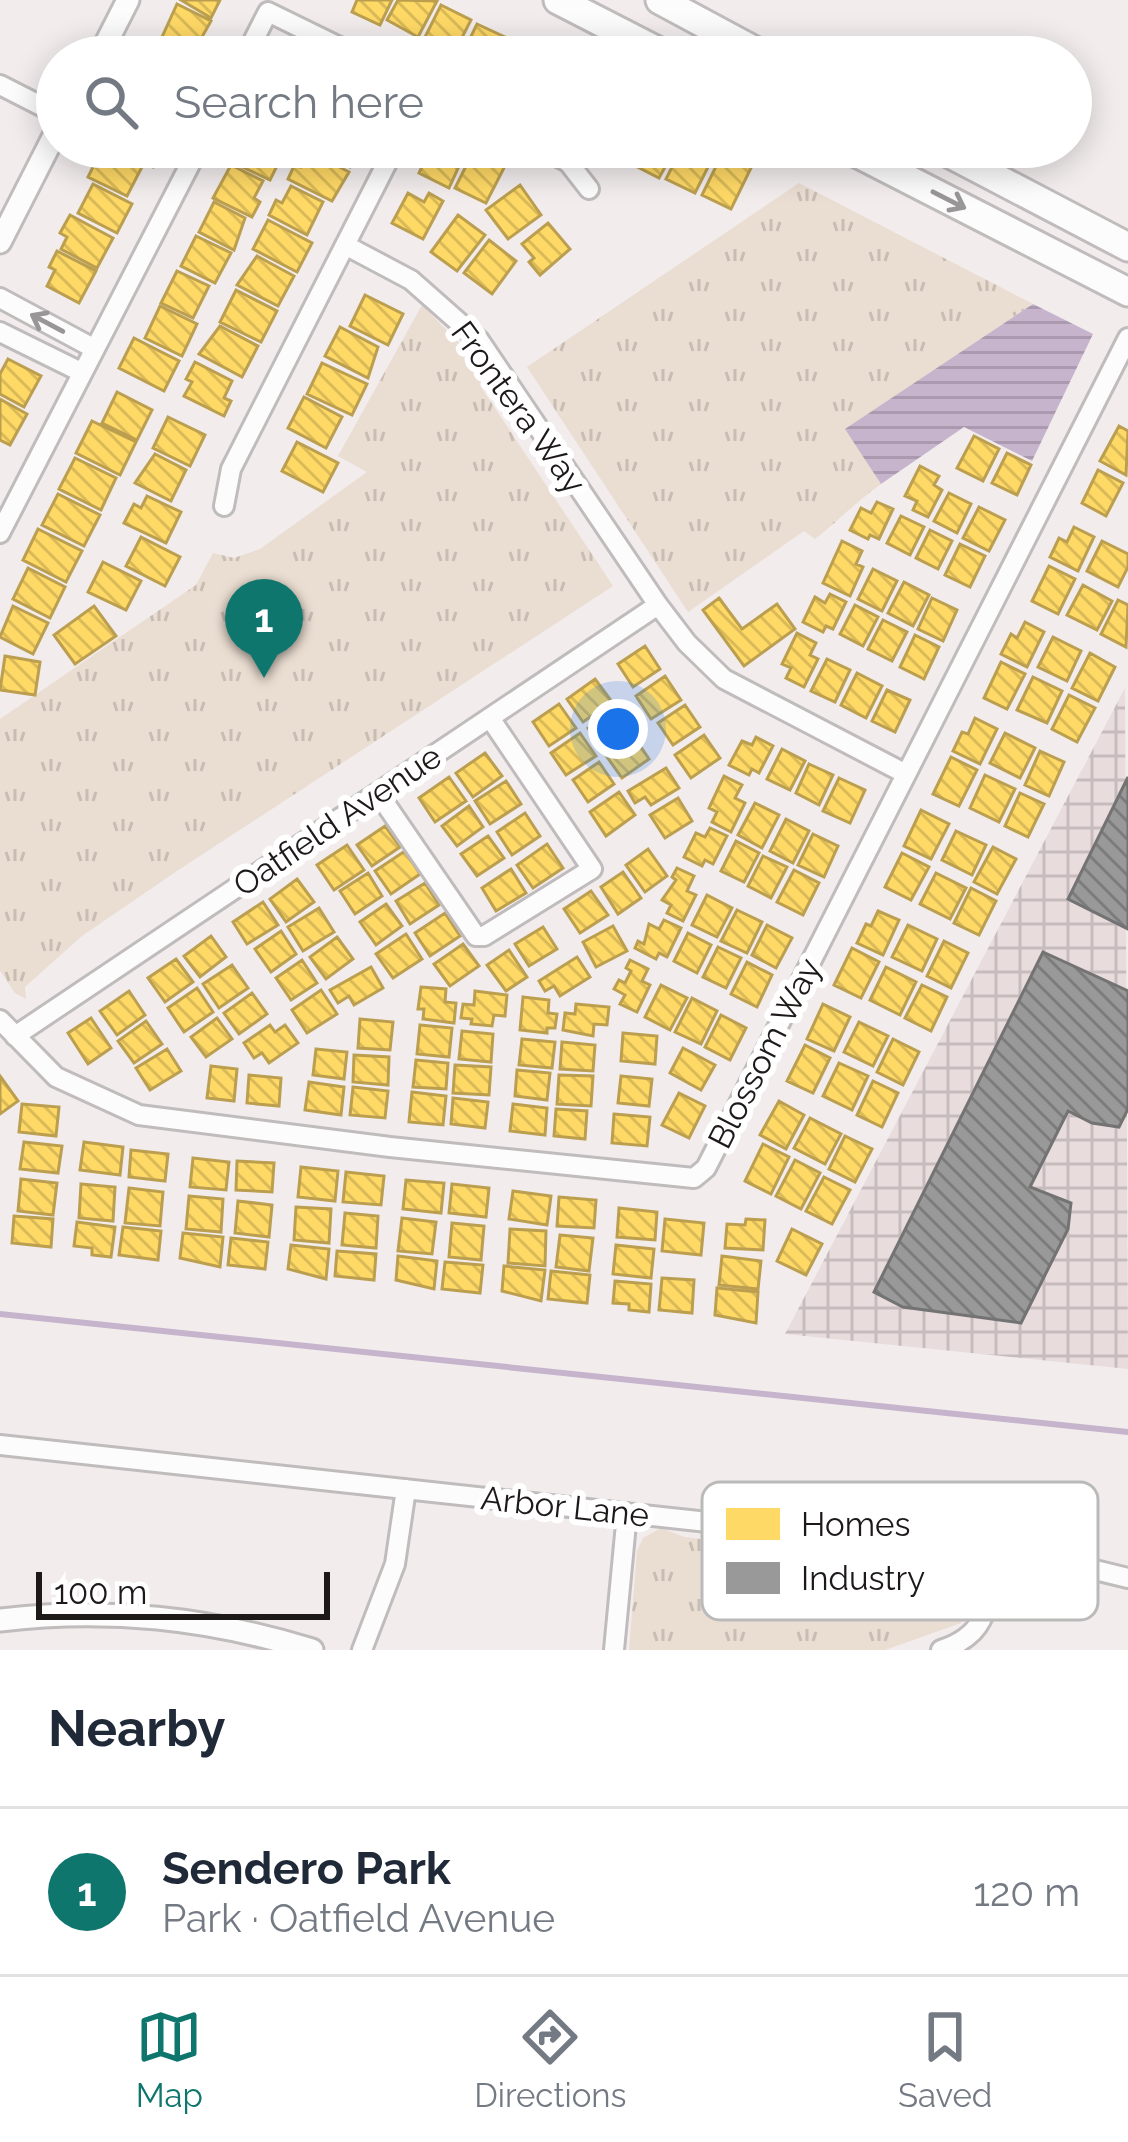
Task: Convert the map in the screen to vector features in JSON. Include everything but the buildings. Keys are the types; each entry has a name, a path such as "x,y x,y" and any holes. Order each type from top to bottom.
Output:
{"main road":[{"path":"558,0 628,36"},
{"path":"660,0 727,36"},
{"path":"886,168 1128,292"},
{"path":"978,168 1128,247"}],"street":[{"path":"110,36 128,0"},
{"path":"256,36 268,11 318,36"},
{"path":"0,85 36,103"},
{"path":"0,242 38,168"},
{"path":"0,533 188,168"},
{"path":"224,506 232,469 384,168"},
{"path":"573,168 589,189"},
{"name":"Frontera Way","path":"345,245 411,280 479,340 658,605 687,643 724,679 906,775"},
{"path":"0,298 95,349"},
{"path":"0,332 81,372"},
{"name":"Blossom Way","path":"0,1020 56,1077 139,1115 419,1151 694,1178 706,1168 1128,338"},
{"name":"Oatfield Avenue","path":"15,1036 658,605"},
{"path":"378,793 476,936 484,936 592,869 490,718"},
{"name":"Arbor Lane","path":"0,1445 702,1521"},
{"path":"362,1650 395,1564 406,1489"},
{"path":"614,1650 627,1513"},
{"name":"Arbor Lane","path":"1098,1571 1128,1578"},
{"path":"0,1620 98,1612 155,1615 231,1628 312,1650"},
{"path":"940,1650 959,1644 982,1620"}],"shaded area":[{"path":"1033,304 1093,334 1032,461 964,427 881,484 845,429"},
{"path":"1125,688 1128,1369 785,1334"}],"green space":[{"path":"799,183 1033,304 846,429 881,484 815,539 804,531 688,612 527,367"},
{"path":"422,305 467,351 485,379 479,384 613,586 82,936 25,987 26,999 15,993 0,971 0,719 196,585 213,553 234,558 260,549 367,472 338,456"},
{"path":"661,1528 702,1539 702,1620 963,1620 885,1650 629,1650 637,1551 643,1538"}],"waterway":[{"path":"0,1314 1128,1432"}],"place":[{"name":"Sendero Park","path":"264,678"}]}
